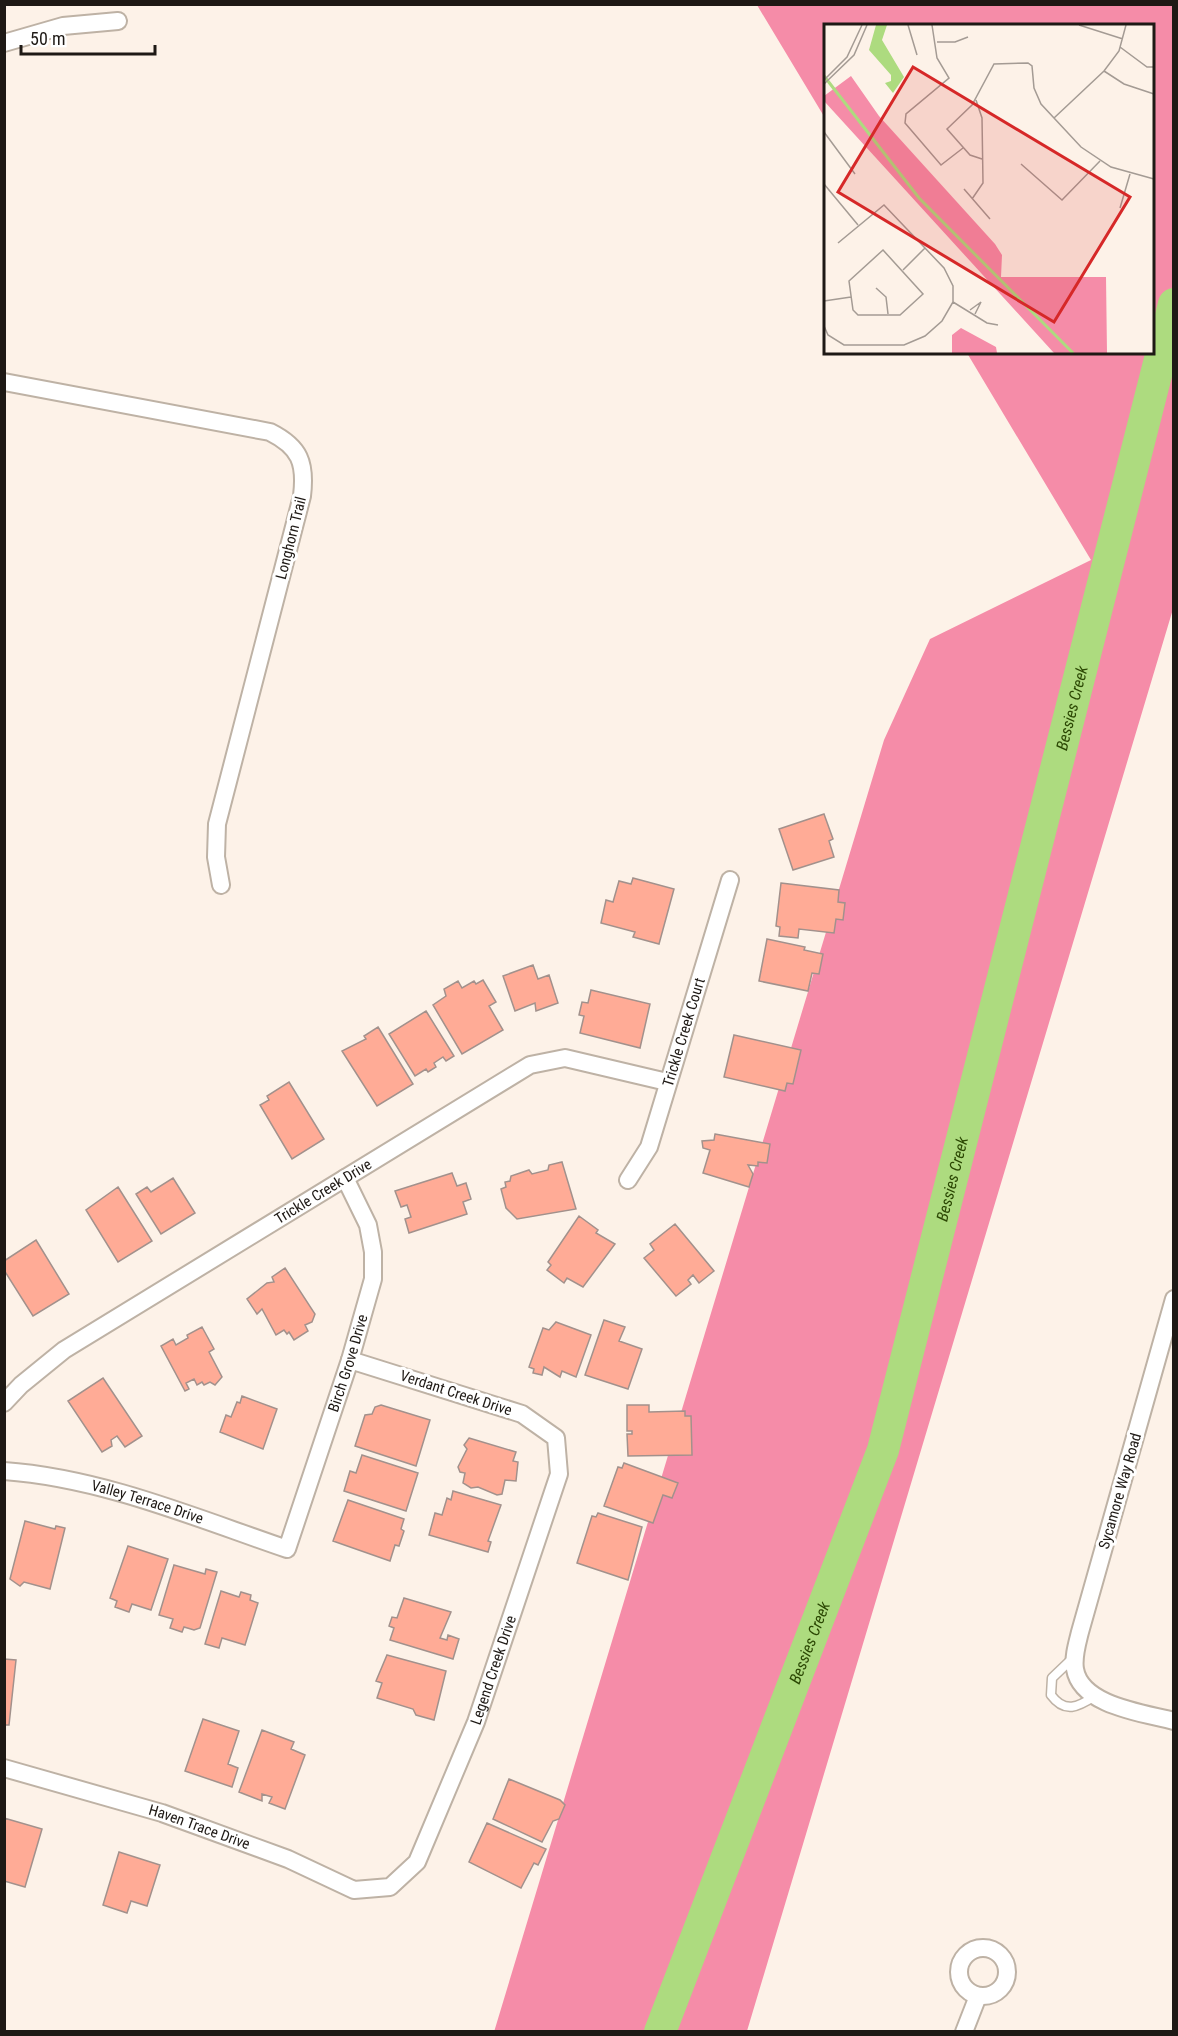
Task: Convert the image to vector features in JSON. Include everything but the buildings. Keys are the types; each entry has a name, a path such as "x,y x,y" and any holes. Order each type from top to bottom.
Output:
{"street":[{"path":"4,43 63,26 118,21"},
{"name":"Longhorn Trail","path":"4,382 270,432 287,440 299,455 305,475 302,496 217,824 216,857 221,885"},
{"name":"Trickle Creek Court","path":"628,1180 649,1147 729,880"},
{"name":"Trickle Creek Drive","path":"4,1403 21,1385 64,1350 512,1074 547,1060 565,1058 586,1061 667,1082"},
{"name":"Birch Grove Drive","path":"287,1549 350,1360 373,1279 373,1252 368,1225 345,1178"},
{"name":"Sycamore Way Road","path":"1095,1696 1080,1682 1074,1668 1075,1657 1173,1299"},
{"name":"Verdant Creek Drive","path":"350,1360 522,1414 556,1438"},
{"name":"Legend Creek Drive","path":"390,1887 417,1862 477,1722 559,1474 556,1438"},
{"name":"Valley Terrace Drive","path":"4,1471 66,1480 121,1494 287,1549"},
{"path":"1095,1696 1108,1704 1173,1721"},
{"name":"Haven Trace Drive","path":"4,1768 162,1813 288,1859 354,1890 390,1887"},
{"path":"964,2031 978,1996"}],"lane":[{"path":"1075,1657 1052,1678 1051,1695 1062,1706 1072,1708 1095,1696"}],"shaded area":[{"path":"757,5 1173,5 1173,609 747,2031 494,2032 884,740 930,639 1091,560 968,354 1154,354 1154,24 824,24 824,116"}],"waterway":[{"name":"Bessies Creek","path":"660,2032 883,1450 1174,304"}]}
